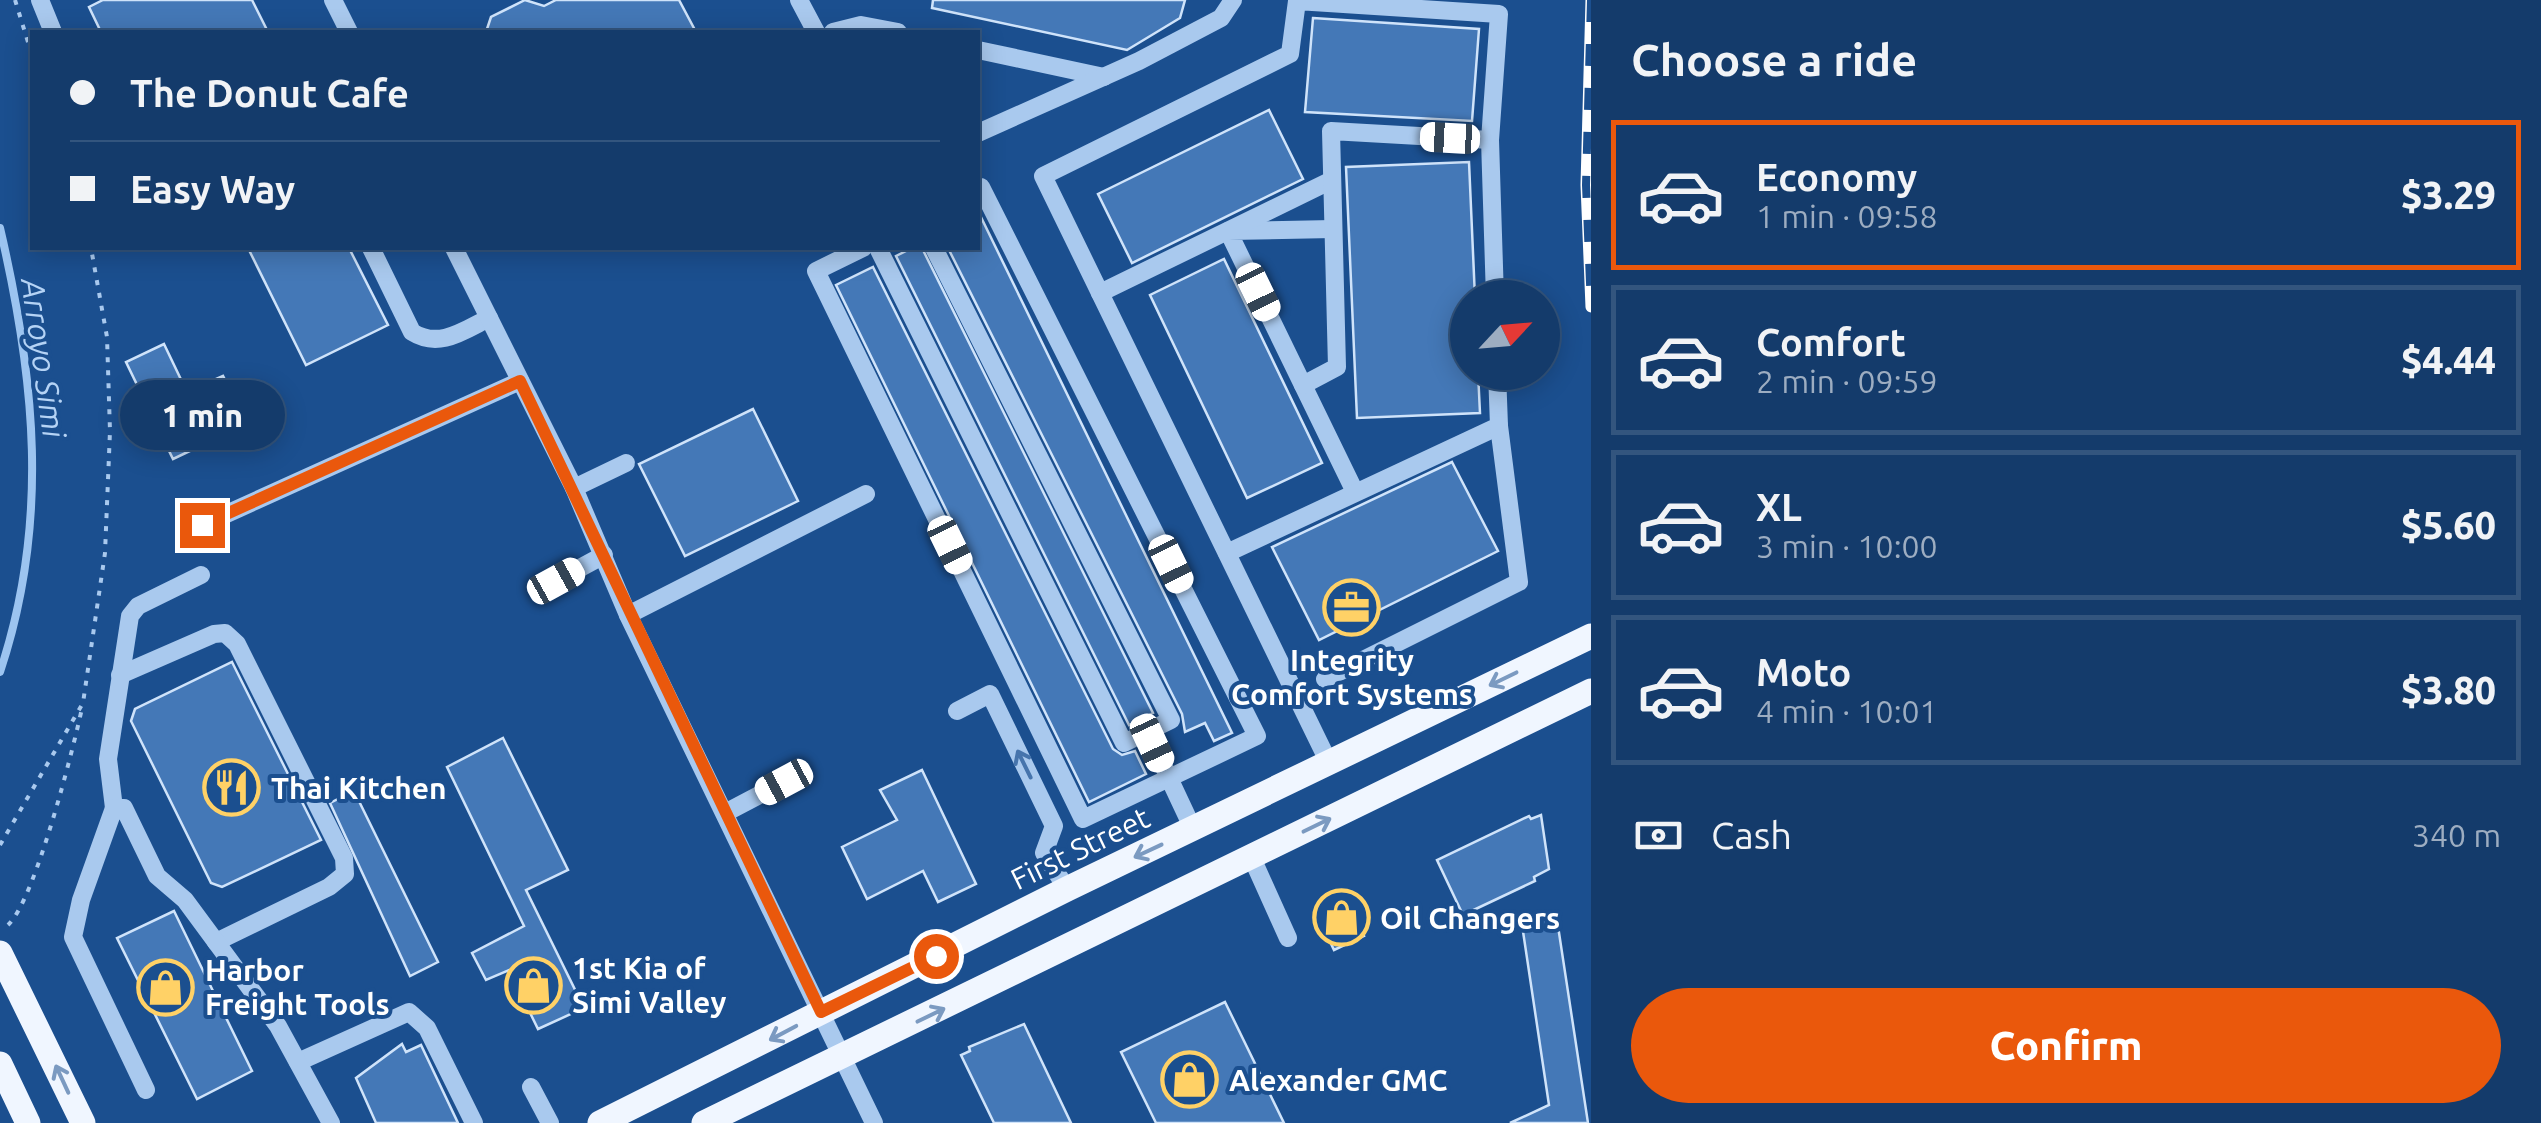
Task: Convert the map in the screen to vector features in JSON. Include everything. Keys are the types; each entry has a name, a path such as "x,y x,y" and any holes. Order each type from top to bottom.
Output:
{"main road":[{"name":"First Street","path":"600,1123 1067,889 1591,636"},
{"path":"704,1123 844,1058 1591,690"},
{"path":"0,952 83,1123"},
{"path":"0,1064 28,1123"}],"street":[{"path":"40,0 52,30"},
{"path":"334,0 348,30"},
{"path":"799,0 815,30"},
{"path":"980,132 1104,78 1220,18 1233,0"},
{"path":"1330,763 1043,176 1290,54 1297,0 1499,14 1490,140 1494,280"},
{"path":"842,30 861,26 886,30"},
{"path":"980,50 1104,78"},
{"path":"1303,385 1337,367 1330,131 1490,140"},
{"path":"1100,293 1332,180"},
{"path":"859,250 816,271 1083,819 1257,736 980,188"},
{"path":"1228,231 1333,229"},
{"path":"1228,231 1355,492"},
{"path":"372,250 412,332 424,339 452,337 488,318"},
{"path":"455,250 574,488 628,615 874,1123"},
{"path":"879,250 1124,743 1171,720 935,250"},
{"path":"202,525 520,381"},
{"path":"1325,679 1518,582 1498,390"},
{"path":"1227,553 1499,426"},
{"path":"574,488 626,463"},
{"path":"628,615 866,494"},
{"path":"556,581 604,555"},
{"path":"146,1090 73,937 81,900 114,808 108,759 130,616 138,606 201,575"},
{"path":"120,675 214,634 225,633 237,644 344,858 345,874 329,887 216,942"},
{"path":"957,711 990,694 1054,826 1044,853 1067,889"},
{"path":"1147,731 1193,829"},
{"path":"725,814 784,782"},
{"path":"114,808 124,808 157,876 185,900 278,1026 331,1123"},
{"path":"1252,858 1288,938"},
{"path":"298,1062 408,1012 427,1028 474,1123"},
{"path":"531,1087 550,1123"}],"path":[{"path":"15,0 30,49"},
{"path":"9,924 21,905 73,752 105,553 110,430 107,338 91,250"},
{"path":"0,845 83,703"}],"building":[{"path":"103,0 252,0 267,30 100,30 89,7"},
{"path":"525,0 544,6 556,0 679,0 695,30 487,30 491,17"},
{"path":"933,0 1185,0 1180,18 1127,50 932,8"},
{"path":"1313,18 1479,29 1472,121 1305,112"},
{"path":"1269,110 1303,179 1132,263 1098,194"},
{"path":"1469,162 1474,280 1450,280 1450,390 1479,390 1480,413 1357,418 1346,167"},
{"path":"980,215 1232,733 1214,741 1205,723 1185,732 1182,714 949,250 980,250"},
{"path":"249,250 350,250 388,325 306,365"},
{"path":"908,250 923,250 1153,713 1129,725 896,256"},
{"path":"1224,259 1322,463 1247,498 1150,295"},
{"path":"873,267 1113,749 1122,755 1135,751 1146,774 1089,802 836,285"},
{"path":"164,344 187,392 223,376 247,424 173,459 126,362"},
{"path":"753,409 798,501 685,556 639,464"},
{"path":"1452,462 1498,551 1319,640 1272,547"},
{"path":"232,662 321,840 222,887 211,883 131,721 135,709"},
{"path":"503,738 568,870 526,890 584,1008 538,1029 509,970 486,980 472,953 524,926 447,767"},
{"path":"922,770 976,884 938,902 923,871 867,899 842,847 897,820 880,790"},
{"path":"354,791 438,962 410,976 330,803"},
{"path":"1541,815 1549,869 1534,877 1535,881 1463,915 1437,860 1529,816 1531,819"},
{"path":"1347,900 1364,936 1334,950 1317,914"},
{"path":"174,911 252,1071 197,1099 117,938"},
{"path":"1556,913 1588,1123 1510,1123 1549,1105 1521,918"},
{"path":"1225,1002 1284,1123 1156,1123 1121,1052"},
{"path":"1024,1024 1071,1123 994,1123 961,1055 970,1051 969,1047"},
{"path":"402,1044 406,1052 421,1045 458,1123 376,1123 356,1078"}],"waterway":[{"name":"Arroyo Simi","path":"0,228 22,340 32,450 26,560 0,672"}],"railway":[{"path":"1591,0 1586,185 1591,307"}],"place":[{"name":"Integrity Comfort Systems","path":"1352,607"},
{"name":"Thai Kitchen","path":"232,788"},
{"name":"Oil Changers","path":"1341,918"},
{"name":"1st Kia of Simi Valley","path":"533,985"},
{"name":"Harbor Freight Tools","path":"166,987"},
{"name":"Alexander GMC","path":"1190,1080"}],"route":[{"path":"202,525 452,411 477,404 520,381 574,488 628,615 821,1012 936,956"}]}
